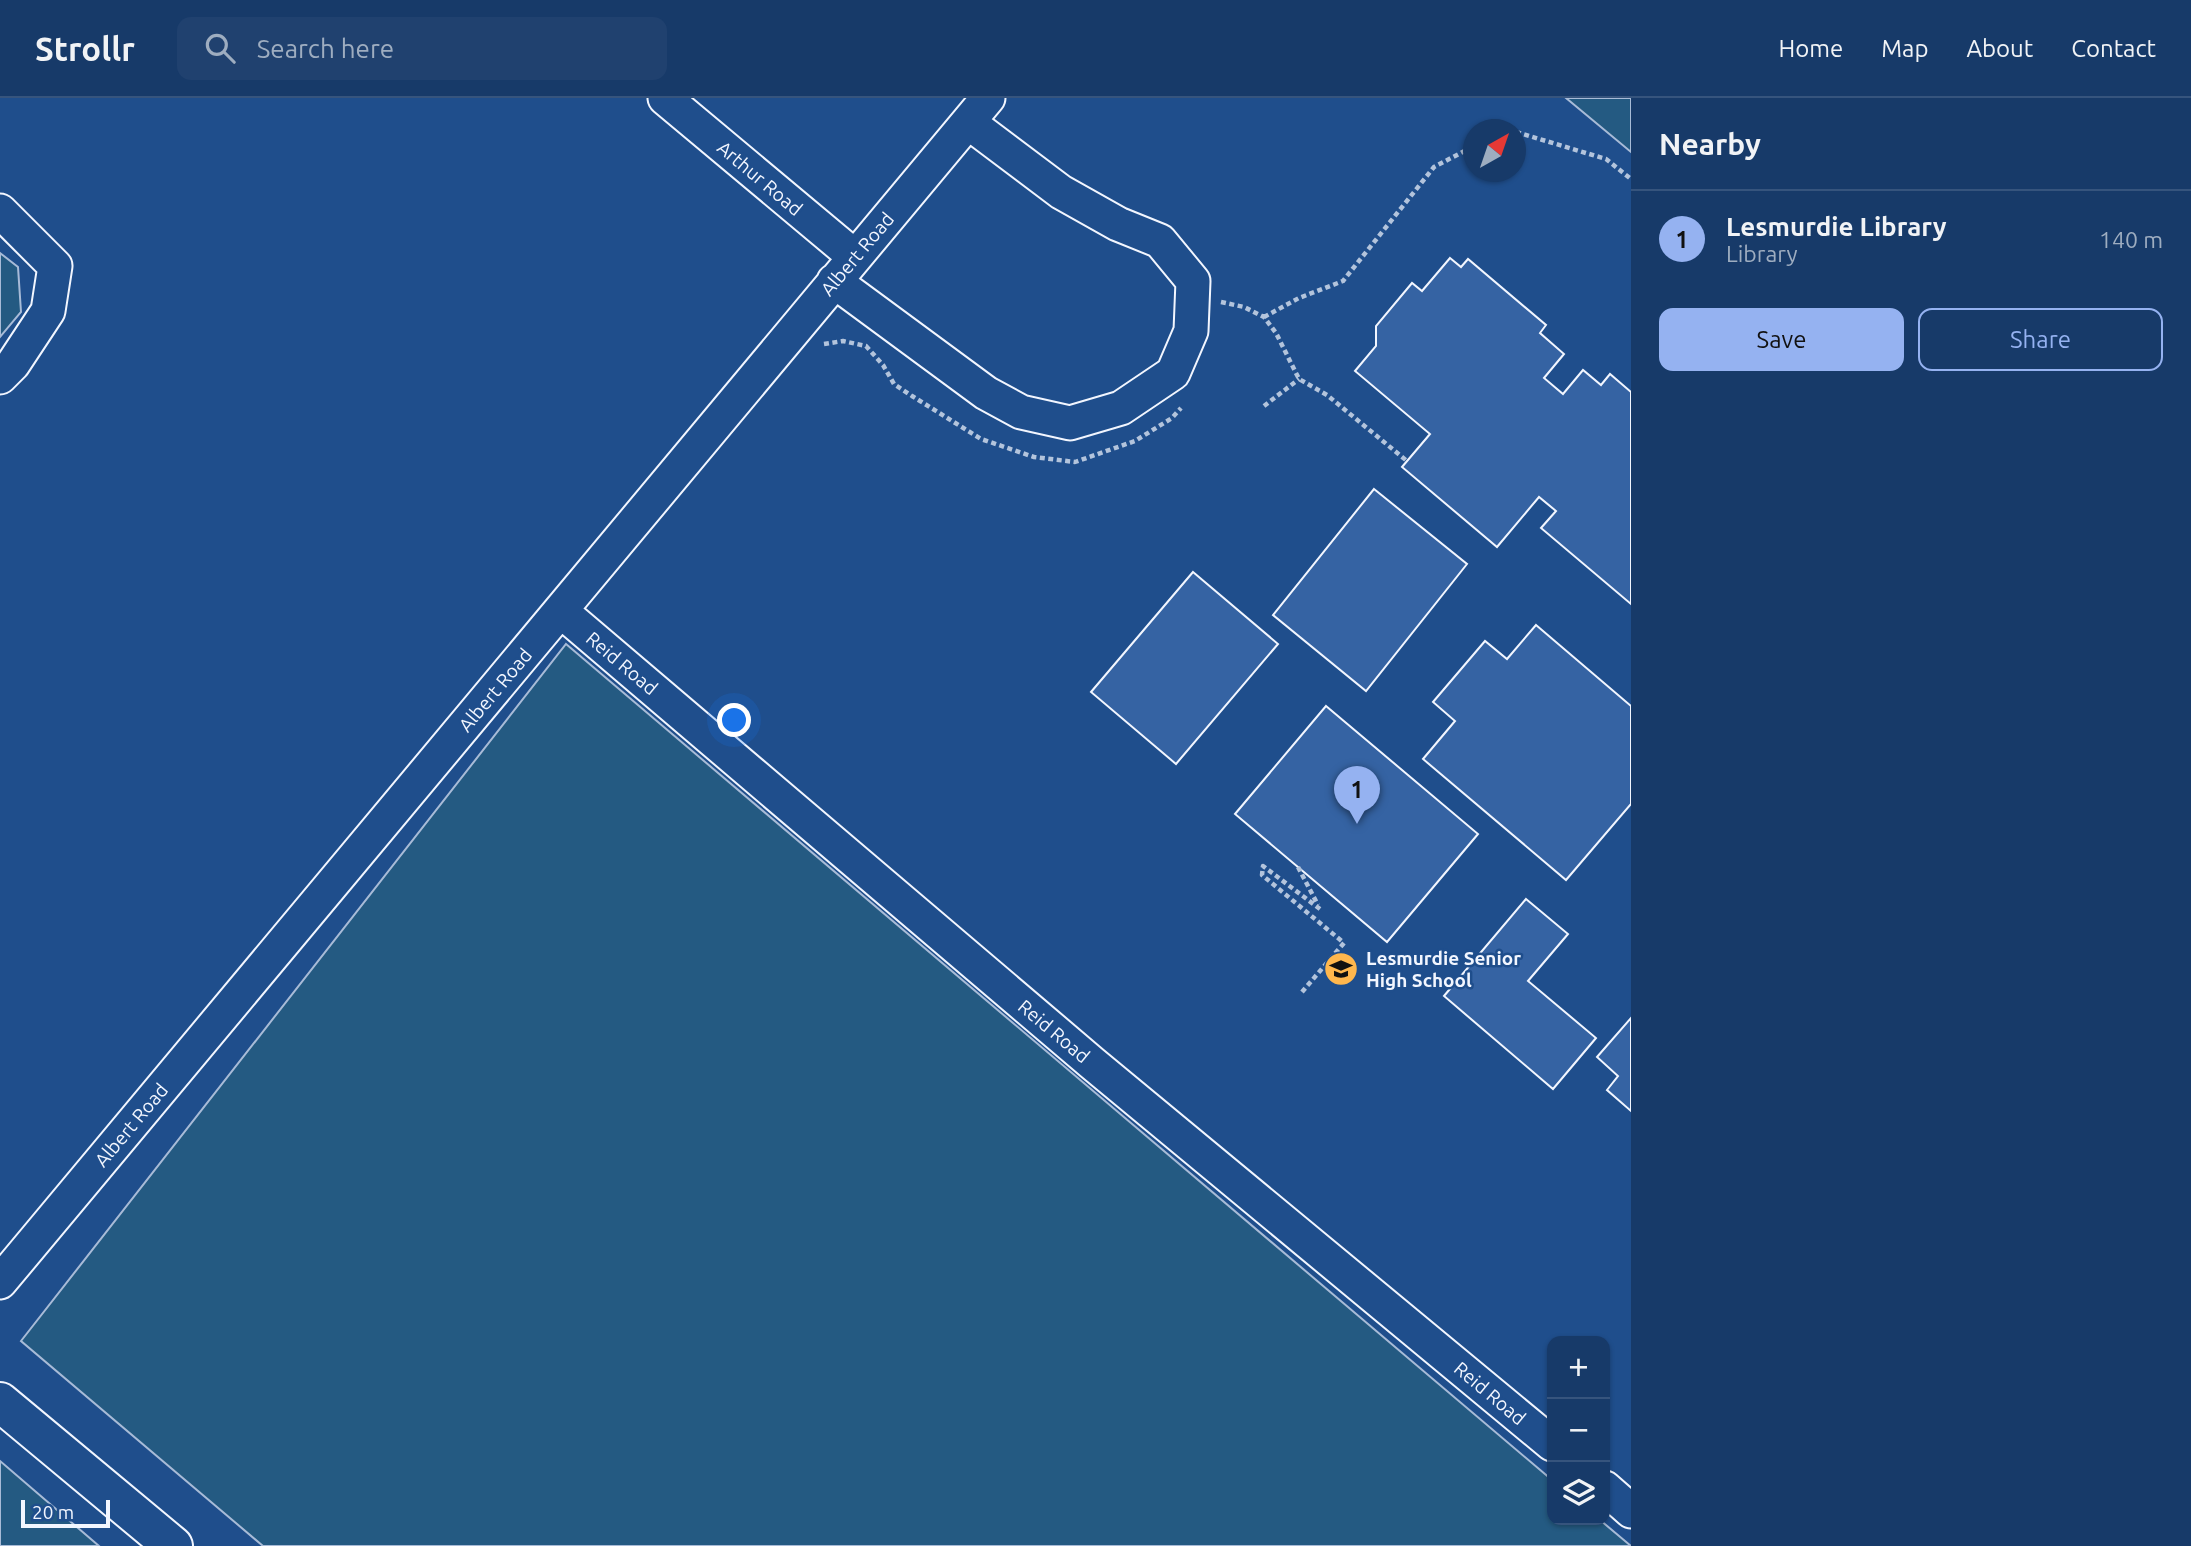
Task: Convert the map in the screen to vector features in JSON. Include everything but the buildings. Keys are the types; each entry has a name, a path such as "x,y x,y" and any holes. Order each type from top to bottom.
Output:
{"main road":[{"path":"0,1402 173,1546"}],"street":[{"name":"Arthur Road","path":"665,98 845,269 986,393 1021,412 1070,424 1121,408 1174,373 1191,331 1194,281 1160,241 1118,224 1061,192 978,110"},
{"name":"Albert Road","path":"0,1282 978,110"},
{"path":"0,211 55,266 47,311 13,363 0,377"},
{"name":"Reid Road","path":"561,611 1092,1063 1547,1440"},
{"path":"1610,1492 1631,1511"}],"path":[{"path":"1526,135 1606,159 1631,179"},
{"path":"1265,317 1298,298 1343,281 1434,167 1463,152"},
{"path":"1192,304 1218,302 1244,307 1265,317 1300,379 1327,395 1407,461"},
{"path":"820,344 843,341 866,346 883,365 894,384 981,439 1034,457 1075,462 1135,441 1172,418 1185,404"},
{"path":"1264,406 1300,379"},
{"path":"1298,867 1320,909 1263,866 1262,876 1344,943 1302,992"}],"shaded area":[{"path":"1566,98 1631,98 1631,152"},
{"path":"0,253 18,267 21,312 0,337"},
{"path":"566,644 1547,1476 1547,1525 1606,1525 1631,1546 263,1546 21,1341"},
{"path":"0,1461 99,1546 0,1546"}],"place":[{"name":"Lesmurdie Library","path":"1357,824"},
{"name":"Lesmurdie Senior High School","path":"1341,969"}]}
